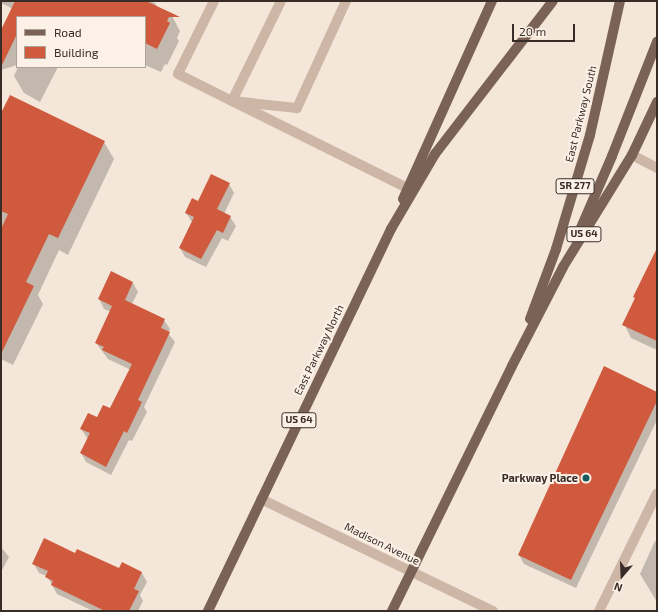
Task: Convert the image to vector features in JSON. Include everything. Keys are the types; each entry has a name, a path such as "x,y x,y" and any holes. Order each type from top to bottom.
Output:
{"main road":[{"name":"US 64","path":"391,229 407,188 492,1"},
{"path":"391,229 435,154 553,1"},
{"name":"East Parkway South","path":"512,366 556,250 590,135 620,1"},
{"path":"563,267 612,156 657,42"},
{"name":"US 64","path":"392,611 512,366 563,267 632,155 657,102"},
{"name":"East Parkway North","path":"208,611 391,229"}],"street":[{"path":"214,1 178,74 407,188"},
{"path":"232,101 281,1"},
{"path":"232,101 297,108 346,1"},
{"path":"632,155 657,168"},
{"path":"599,611 657,493"},
{"name":"Madison Avenue","path":"261,499 493,611"}],"building":[{"path":"15,1 146,1 180,17 169,17 167,21 170,23 157,49 146,44 146,16 16,16 16,36 1,67 1,30"},
{"path":"10,95 105,141 58,238 49,234 26,282 34,286 1,354 1,229 8,214 1,211 1,113"},
{"path":"211,174 230,183 217,209 231,216 223,233 217,230 201,259 179,248 194,217 185,213 192,198 198,201"},
{"path":"657,248 657,341 622,325 635,298 633,297"},
{"path":"111,271 133,282 125,300 165,319 161,328 170,332 138,400 142,402 127,433 124,431 106,467 80,453 90,433 80,429 88,413 97,417 103,405 110,408 132,364 102,350 104,347 95,343 112,306 98,299"},
{"name":"Parkway Place","path":"604,366 657,392 657,401 571,580 518,555"},
{"path":"44,538 75,553 77,549 119,568 122,562 142,572 134,589 139,591 129,611 105,611 51,585 53,581 45,577 48,571 32,564"}],"place":[{"name":"Parkway Place","path":"586,478"}]}
